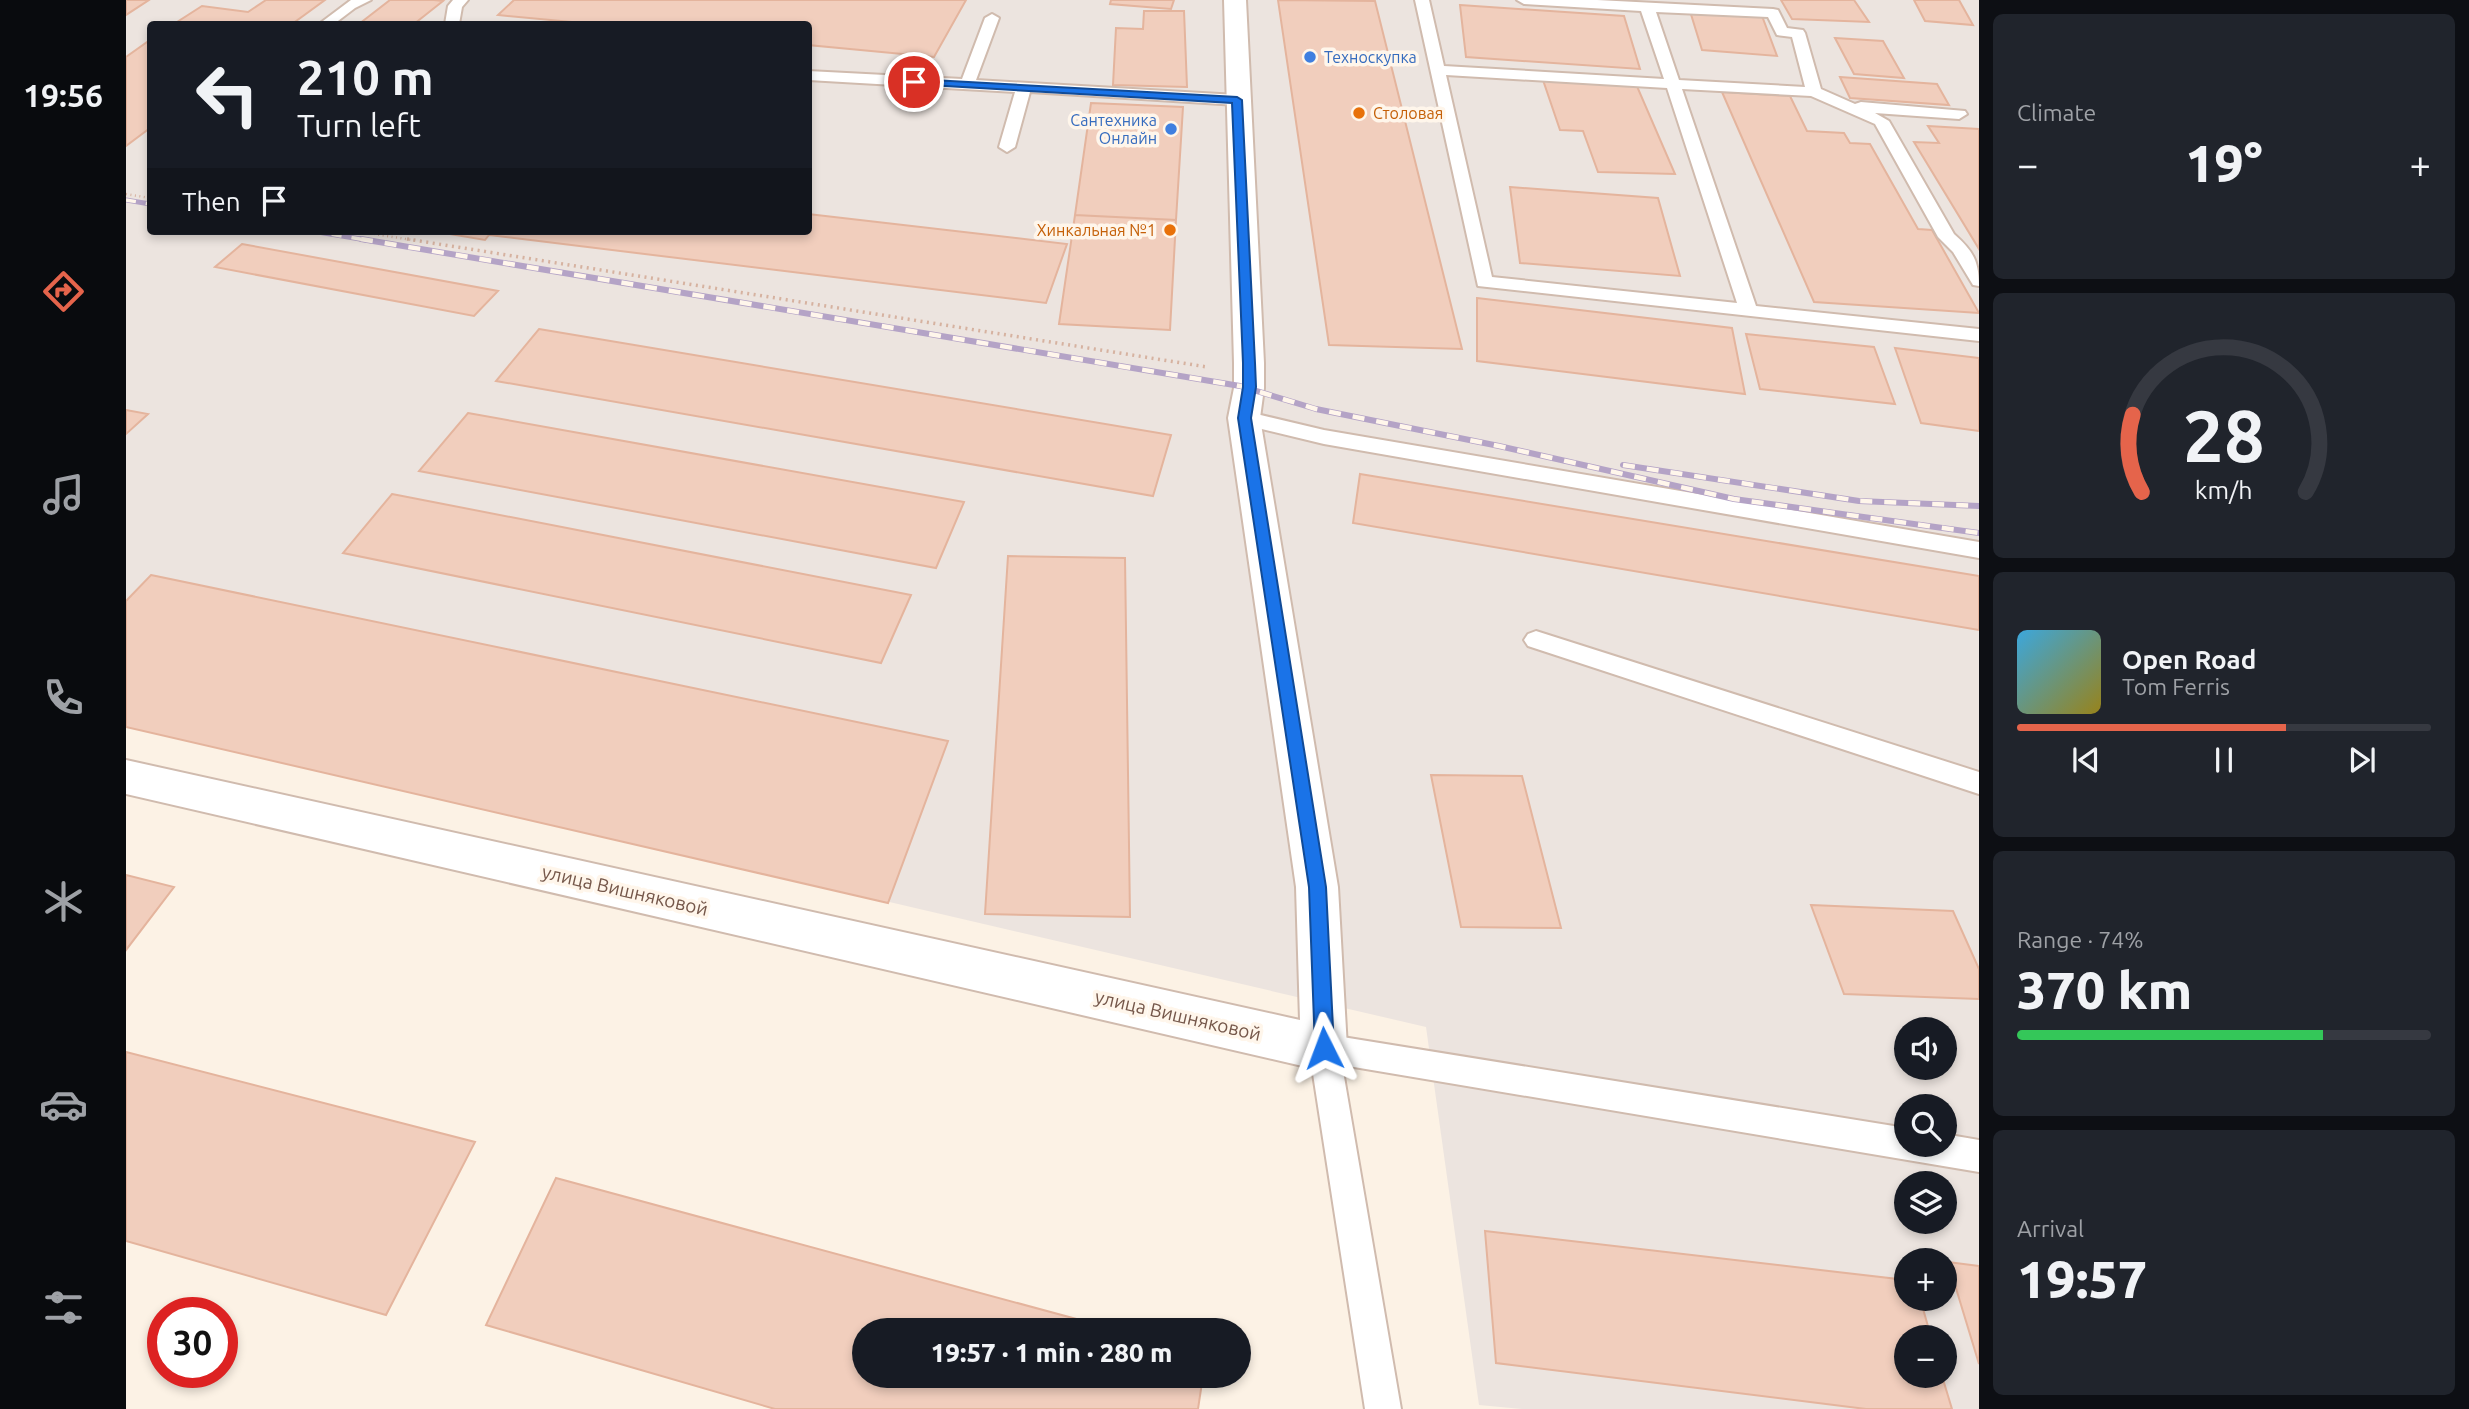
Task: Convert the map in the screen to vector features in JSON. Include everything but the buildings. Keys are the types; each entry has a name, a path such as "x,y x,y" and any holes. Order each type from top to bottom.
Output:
{"street":[{"path":"1235,0 1249,363 1249,387 1244,418 1317,887 1324,1048"},
{"name":"улица Вишняковой","path":"126,777 1324,1048"}],"lane":[{"path":"330,21 350,5 364,0"},
{"path":"452,21 455,6 461,0"},
{"path":"1422,0 1484,282 1979,335"},
{"path":"1524,0 1773,13 1782,32 1798,33 1814,92"},
{"path":"1647,6 1749,311"},
{"path":"967,85 992,18"},
{"path":"1437,70 1814,92 1881,121 1947,237 1960,249 1979,281"},
{"path":"812,75 1237,100"},
{"path":"1007,147 1023,89"},
{"path":"1846,106 1959,114"},
{"path":"1244,418 1324,437 1979,550"},
{"path":"1536,640 1979,783"},
{"path":"1383,1409 1324,1048 1894,1141"},
{"path":"1957,1152 1979,1156"}],"path":[{"path":"126,194 147,198"},
{"path":"381,235 1240,373 1249,363"}],"shaded area":[{"path":"126,0 1979,0 1979,1409 1522,1409 1479,1405 1426,1027 126,724"}],"railway":[{"path":"126,200 147,204"},
{"path":"336,235 372,241"},
{"path":"361,239 1240,386 1316,409 1499,446 1734,499 1979,533"},
{"path":"1623,465 1859,501 1979,506"}],"place":[{"name":"Техноскупка","path":"1310,57"},
{"name":"Столовая","path":"1359,113"},
{"name":"Сантехника Онлайн","path":"1171,129"},
{"name":"Хинкальная №1","path":"1170,230"}],"route":[{"path":"914,82 1237,100 1249,363 1249,387 1244,418 1317,887 1324,1048"}]}
